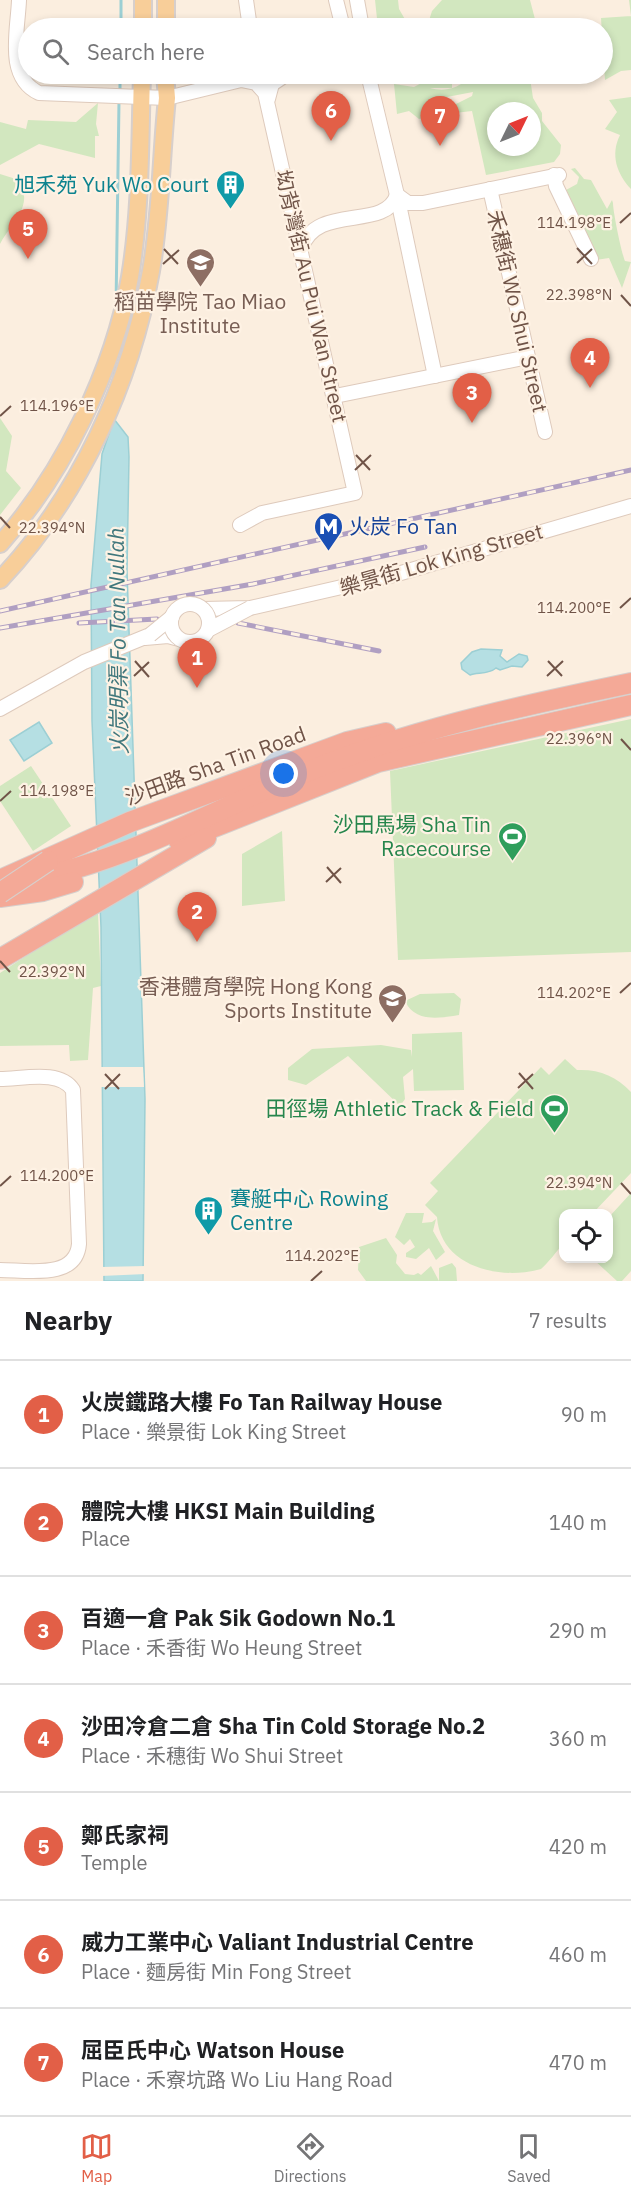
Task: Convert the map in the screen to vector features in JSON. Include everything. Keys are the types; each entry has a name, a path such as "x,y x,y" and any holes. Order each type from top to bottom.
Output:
{"highway":[{"path":"0,959 97,903 142,859 323,765 460,721 631,683"},
{"path":"0,882 96,868 192,849 225,824 288,796 378,762 631,705"},
{"name":"沙田路 Sha Tin Road","path":"0,895 48,861 87,840 138,819 370,735 460,721"},
{"path":"0,882 28,866 48,861"},
{"path":"0,895 43,891 96,868"}],"main road":[{"path":"143,18 144,0"},
{"path":"166,0 166,18"},
{"path":"0,544 48,481 89,403 116,331 131,272 136,232 142,84"},
{"path":"0,579 36,536 67,491 100,430 119,385 137,330 151,270 167,98 166,84"}],"street":[{"path":"18,18 19,0"},
{"path":"246,0 249,18"},
{"path":"336,0 341,18"},
{"path":"357,0 360,18"},
{"path":"18,34 18,70"},
{"path":"26,84 45,94 167,98 220,84"},
{"path":"257,84 268,99"},
{"path":"268,99 272,84"},
{"path":"370,84 401,212 435,376"},
{"name":"㘭背灣街 Au Pui Wan Street","path":"240,525 262,513 355,493 268,99"},
{"path":"397,195 402,200 416,203 557,175 556,186 591,259"},
{"name":"禾穗街 Wo Shui Street","path":"490,189 545,432"},
{"path":"301,249 305,238 319,225 381,212 393,204 397,195"},
{"path":"292,207 305,219 319,225"},
{"path":"335,396 528,357"},
{"name":"樂景街 Lok King Street","path":"203,609 250,608 394,575 631,506"},
{"path":"0,709 84,662 145,638 163,636 196,641 208,630 209,619 203,609 185,604 145,638"},
{"name":"樂景街 Lok King Street","path":"208,630 250,608"},
{"path":"172,617 172,629 179,639"},
{"path":"0,1079 57,1077 66,1081 73,1090 79,1244 73,1262 63,1269 0,1270"}],"green space":[{"path":"375,0 398,0 399,9 404,18 377,18"},
{"path":"442,0 530,0 535,18 430,18 432,11"},
{"path":"631,16 631,70 621,71 613,76 613,18 601,18"},
{"path":"394,84 414,87 420,84 452,84 452,88 430,88 442,90 454,88 461,84 531,84 535,102 487,102 487,156 541,156 541,111 542,121 561,145 560,154 554,162 486,175 472,111 446,114 448,108 472,96 473,92 431,100 441,102 440,106 431,107 433,115 419,119 409,111 397,114"},
{"path":"631,97 631,189 619,171 615,157 620,135 605,129 617,112 609,100"},
{"path":"98,103 96,124 99,136 95,136 95,158 39,144 0,165 0,122 26,129 28,120 76,122"},
{"path":"575,168 584,179 591,180 607,209 612,200 625,261 631,262 622,288 609,258 589,261 566,190 577,184 579,177 571,169"},
{"path":"0,174 19,180 24,198 20,213 0,244"},
{"path":"0,418 12,436 6,471 21,488 0,515"},
{"name":"沙田馬場 Sha Tin Racecourse","path":"631,719 631,952 398,960 390,771"},
{"path":"31,766 71,826 33,851 0,801 0,786"},
{"path":"282,831 285,901 242,906 242,854"},
{"path":"98,913 101,986 93,988 88,1060 70,1061 69,1045 0,1046 0,973 63,932"},
{"path":"454,993 461,999 459,1015 436,1018 421,1016 409,1008 405,1001 420,994"},
{"path":"462,1032 464,1090 414,1091 413,1069 403,1077 405,1099 400,1106 348,1056 306,1085 288,1080 288,1068 312,1049 381,1045 411,1050 412,1057 412,1034"},
{"name":"田徑場 Athletic Track & Field","path":"565,1059 577,1070 600,1072 613,1078 631,1092 631,1173 597,1209 559,1209 559,1249 541,1269 507,1273 474,1266 460,1258 449,1247 441,1234 437,1217 425,1205 438,1191 430,1183 541,1067 549,1075"},
{"path":"631,1193 631,1271 622,1281 617,1281 597,1263 613,1263 613,1213"},
{"path":"406,1213 424,1213 422,1223 436,1219 433,1231 445,1252 436,1260 429,1248 416,1259 406,1257 406,1253 415,1247 410,1239 404,1245 395,1237"},
{"path":"386,1238 397,1255 396,1263 405,1274 418,1273 421,1275 431,1266 439,1281 366,1281 358,1270 359,1247"},
{"path":"452,1263 456,1268 457,1281 439,1281 439,1268"}],"water":[{"path":"114,419 128,437 129,457 127,571 145,1099 143,1281 104,1281 101,927 92,721 91,585 102,454"},
{"path":"481,649 502,650 500,656 507,662 519,654 527,656 528,660 522,667 512,666 500,670 496,668 490,672 470,675 462,669 461,663 472,652"},
{"path":"39,722 52,743 24,761 10,740"}],"pier":[{"path":"99,1067 143,1067 144,1087 100,1087"},
{"path":"146,1266 146,1274 101,1276 101,1267"}],"waterway":[{"name":"火炭明渠 Fo Tan Nullah","path":"121,0 121,18"},
{"name":"火炭明渠 Fo Tan Nullah","path":"120,84 120,91"},
{"name":"火炭明渠 Fo Tan Nullah","path":"116,307 119,101"},
{"name":"火炭明渠 Fo Tan Nullah","path":"114,376 115,362"}],"railway":[{"path":"0,611 631,470"},
{"path":"0,628 253,584 425,547"},
{"path":"79,623 157,619"},
{"path":"238,623 379,651"}],"place":[{"name":"威力工業中心 Valiant Industrial Centre","path":"331,141"},
{"name":"屈臣氏中心 Watson House","path":"440,146"},
{"name":"旭禾苑 Yuk Wo Court","path":"230,210"},
{"name":"鄭氏家祠","path":"28,259"},
{"name":"稻苗學院 Tao Miao Institute","path":"200,288"},
{"name":"沙田冷倉二倉 Sha Tin Cold Storage No.2","path":"590,388"},
{"name":"百適一倉 Pak Sik Godown No.1","path":"472,423"},
{"name":"火炭 Fo Tan","path":"328,552"},
{"name":"火炭鐵路大樓 Fo Tan Railway House","path":"197,688"},
{"name":"沙田馬場 Sha Tin Racecourse","path":"512,862"},
{"name":"體院大樓 HKSI Main Building","path":"197,942"},
{"name":"香港體育學院 Hong Kong Sports Institute","path":"393,1024"},
{"name":"田徑場 Athletic Track & Field","path":"555,1134"},
{"name":"賽艇中心 Rowing Centre","path":"209,1236"}]}
